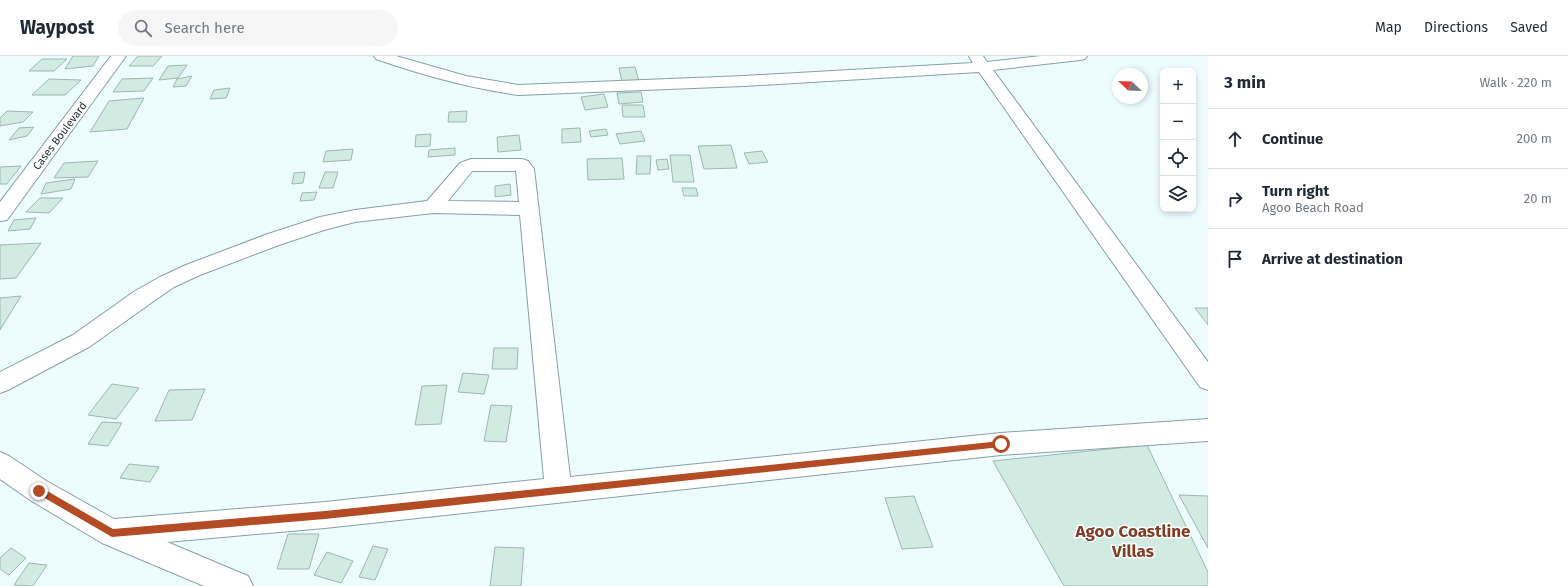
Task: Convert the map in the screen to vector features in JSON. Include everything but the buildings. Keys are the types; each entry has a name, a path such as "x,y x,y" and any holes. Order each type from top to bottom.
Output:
{"street":[{"name":"Cases Boulevard","path":"0,214 119,56"},
{"path":"381,56 448,78 490,87 518,90 736,81 979,62 1080,56"},
{"path":"979,62 1208,380"},
{"path":"433,207 466,167 471,165 514,164 522,165 525,169 558,491"},
{"path":"0,383 81,341 143,297 167,282 193,270 320,224 355,216 433,207 514,208 529,210"},
{"path":"112,533 325,515 1001,444 1208,430"},
{"path":"0,464 39,491 112,533 238,586"}],"district":[{"name":"Agoo Coastline Villas","path":"1133,541"}],"route":[{"path":"39,491 112,533 325,515 1001,444"}]}
